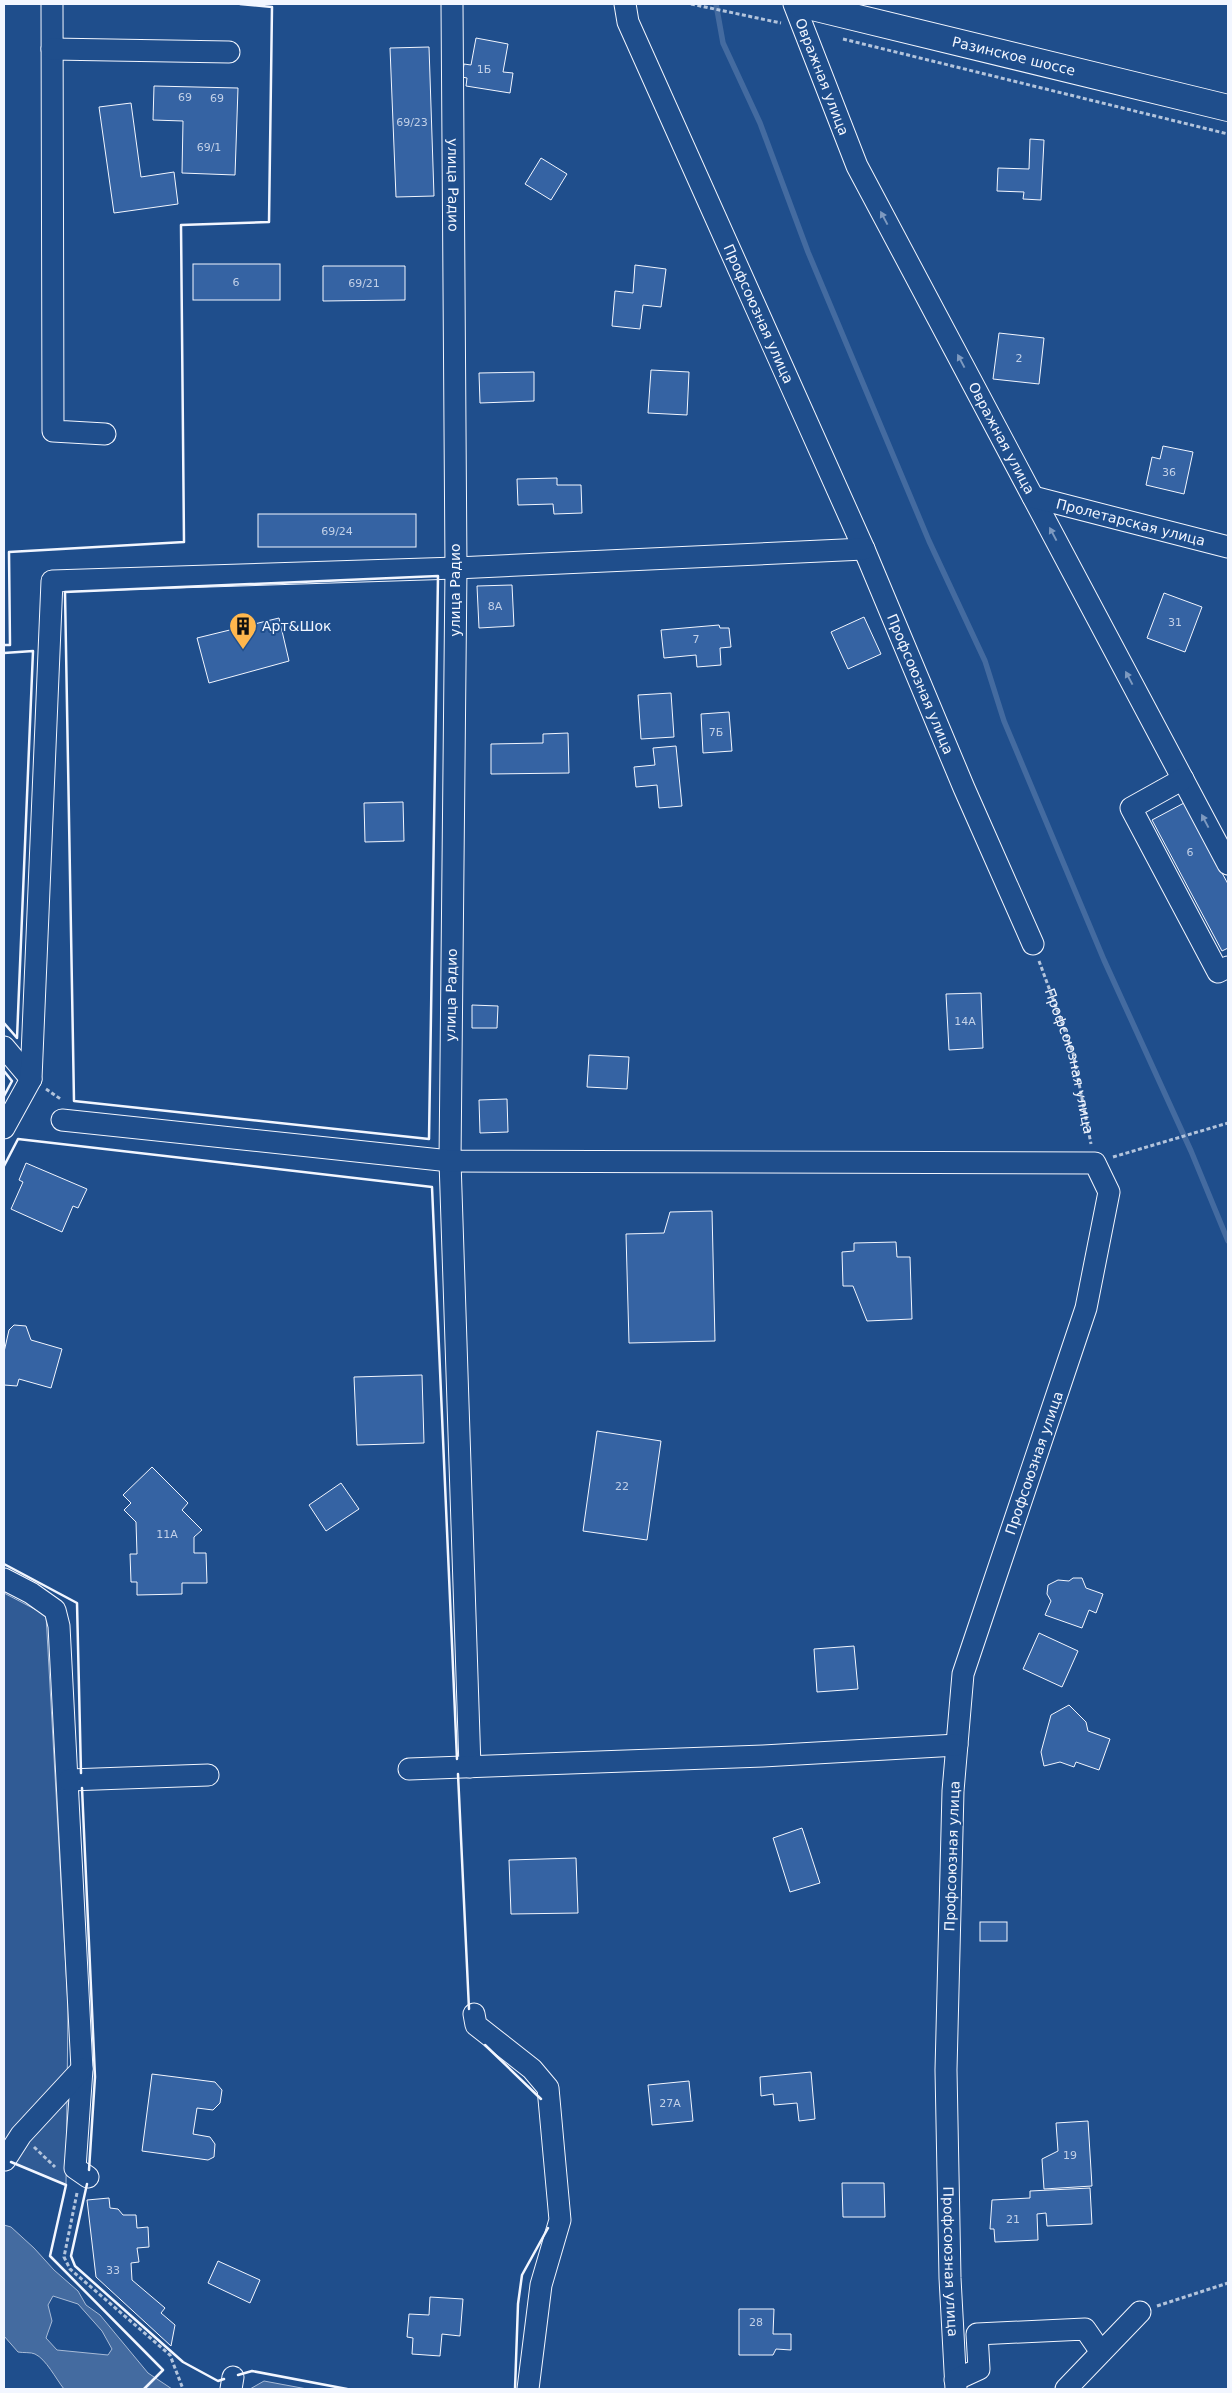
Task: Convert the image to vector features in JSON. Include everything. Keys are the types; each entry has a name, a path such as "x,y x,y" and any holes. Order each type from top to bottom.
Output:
{"main road":[{"name":"Разинское шоссе","path":"801,15 1228,108"}],"street":[{"path":"52,4 52,431 105,434"},
{"name":"улица Радио","path":"452,4 456,568 450,1169 470,1766"},
{"name":"Профсоюзная улица","path":"625,4 632,31 864,549 964,788 1033,944"},
{"name":"Овражная улица","path":"794,4 801,15 857,166 1228,864"},
{"path":"52,49 229,52"},
{"name":"Пролетарская улица","path":"1033,497 1228,547"},
{"path":"4,1128 31,1079 52,582 456,568 864,549"},
{"path":"1183,779 1131,808 1218,972 1228,967"},
{"path":"4,1047 31,1079"},
{"path":"62,1120 450,1169 1095,1163"},
{"name":"Профсоюзная улица","path":"955,2385 950,2278 946,2070 953,1791 963,1674 1086,1308 1109,1192 1095,1163"},
{"path":"4,1579 31,1593 55,1610 59,1626 69,1780 82,2069 75,2168 83,2182"},
{"path":"409,1768 763,1756 957,1746"},
{"path":"69,1780 208,1775"},
{"path":"474,2014 476,2025 532,2069 548,2088 560,2220 540,2285 528,2389"},
{"path":"5,2160 21,2135 82,2069"},
{"path":"1066,2389 1140,2312"},
{"path":"955,2385 979,2368 977,2334 1085,2329 1101,2352"}],"path":[{"path":"691,4 728,12 801,15"},
{"path":"836,37 1228,134"},
{"name":"Профсоюзная улица","path":"1033,944 1073,1053 1095,1163"},
{"path":"31,1079 63,1101 62,1120"},
{"path":"1095,1163 1228,1123"},
{"path":"21,2135 61,2172"},
{"path":"83,2182 64,2257 70,2268 170,2355 183,2389"},
{"path":"1140,2312 1228,2283"}],"shaded area":[{"path":"4,1593 46,1615 68,2006 66,2185 4,2159"},
{"path":"4,2225 11,2227 78,2291 86,2305 100,2315 148,2373 172,2389 64,2389 39,2357 33,2353 18,2352 4,2336","holes":["53,2296 78,2304 102,2331 112,2349 108,2355 57,2350 46,2338 52,2321 48,2305"]},
{"path":"264,2381 307,2389 250,2389"}],"building":[{"path":"476,38 508,44 503,72 513,73 510,93 466,86 467,78 462,77 464,64 471,65"},
{"path":"429,47 434,196 396,197 390,48"},
{"path":"154,86 238,88 235,175 182,173 183,121 153,120"},
{"path":"131,103 141,177 174,172 178,204 114,213 99,107"},
{"path":"1030,139 1044,140 1041,200 1023,199 1024,192 997,191 998,168 1029,169"},
{"path":"541,158 567,174 551,200 525,184"},
{"path":"193,264 280,264 280,300 193,300"},
{"path":"635,265 666,269 661,307 643,305 640,329 612,326 615,291 633,293"},
{"path":"323,266 405,266 405,300 323,301"},
{"path":"999,333 1044,338 1039,384 993,379"},
{"path":"651,370 689,372 687,415 648,413"},
{"path":"534,372 534,401 480,403 479,373"},
{"path":"1163,446 1193,452 1184,494 1146,485 1152,457 1160,459"},
{"path":"557,478 557,485 581,485 582,513 554,514 553,504 518,505 517,479"},
{"path":"258,514 416,514 416,547 258,547"},
{"path":"512,585 514,626 479,628 477,586"},
{"path":"1164,593 1202,607 1185,652 1147,638"},
{"path":"864,617 881,654 848,669 831,632"},
{"name":"Арт&Шок","path":"279,618 289,661 209,683 197,638"},
{"path":"719,625 720,628 729,628 731,647 720,648 721,665 697,667 696,655 664,658 661,630"},
{"path":"671,693 674,737 641,739 638,695"},
{"path":"729,712 732,751 703,753 701,714"},
{"path":"568,733 569,773 491,774 491,744 543,743 543,734"},
{"path":"676,746 682,806 659,808 657,785 636,787 634,767 655,765 653,748"},
{"path":"403,802 404,841 365,842 364,803"},
{"path":"1184,803 1228,884 1228,948 1222,951 1152,820"},
{"path":"981,993 983,1048 949,1050 946,994"},
{"path":"472,1005 498,1006 497,1028 472,1028"},
{"path":"589,1055 629,1057 627,1089 587,1087"},
{"path":"507,1099 508,1132 480,1133 479,1100"},
{"path":"26,1163 87,1189 78,1208 73,1206 62,1232 11,1209 23,1182 19,1180"},
{"path":"712,1211 715,1341 629,1343 626,1234 664,1233 670,1212"},
{"path":"896,1242 897,1257 910,1257 912,1319 867,1321 853,1286 843,1286 842,1252 854,1251 854,1243"},
{"path":"14,1325 26,1326 31,1340 62,1349 51,1388 19,1379 17,1386 4,1385 4,1352 9,1330"},
{"path":"422,1375 424,1443 357,1445 354,1377"},
{"path":"597,1431 661,1441 647,1540 583,1531"},
{"path":"152,1467 188,1503 182,1510 202,1530 194,1537 194,1553 206,1553 207,1583 182,1583 182,1594 137,1595 137,1582 131,1582 130,1554 137,1554 136,1522 124,1510 131,1503 123,1495"},
{"path":"341,1483 359,1509 326,1531 309,1505"},
{"path":"1073,1578 1082,1578 1086,1588 1103,1594 1096,1613 1089,1610 1082,1628 1045,1615 1051,1601 1047,1594 1048,1585 1058,1580 1069,1581"},
{"path":"1039,1633 1078,1651 1062,1687 1023,1669"},
{"path":"854,1646 858,1689 817,1692 814,1649"},
{"path":"1069,1705 1086,1722 1088,1731 1110,1739 1099,1770 1076,1762 1074,1767 1060,1762 1044,1766 1041,1752 1051,1715"},
{"path":"802,1828 820,1883 790,1892 773,1838"},
{"path":"576,1858 578,1913 511,1914 509,1860"},
{"path":"980,1922 1007,1922 1007,1941 980,1941"},
{"path":"811,2072 815,2119 799,2121 797,2103 774,2105 773,2094 761,2096 760,2077"},
{"path":"152,2074 215,2082 222,2090 220,2103 213,2110 197,2108 193,2134 210,2137 215,2144 214,2157 208,2160 142,2151"},
{"path":"689,2081 693,2121 652,2125 648,2085"},
{"path":"1088,2121 1092,2186 1044,2189 1042,2159 1058,2151 1056,2123"},
{"path":"842,2183 884,2183 885,2217 843,2217"},
{"path":"1090,2188 1092,2224 1047,2226 1046,2213 1037,2214 1038,2240 995,2242 994,2229 990,2229 992,2200 1030,2198 1030,2191"},
{"path":"109,2198 110,2208 118,2209 123,2215 136,2215 137,2228 148,2227 149,2247 137,2248 139,2262 131,2263 132,2280 165,2308 161,2313 175,2325 171,2346 96,2277 87,2200"},
{"path":"218,2261 260,2280 250,2303 208,2283"},
{"path":"430,2297 463,2299 460,2336 442,2334 440,2356 412,2354 413,2338 407,2337 409,2314 429,2315"},
{"path":"739,2309 774,2309 773,2334 791,2334 791,2350 776,2349 773,2355 739,2355"}],"waterway":[{"path":"716,4 723,43 760,123 808,252 929,541 985,661 1004,721 1104,960 1191,1151 1228,1241"}],"wall":[{"path":"4,645 10,645 9,552 184,542 181,225 269,222 272,7 240,4"},
{"path":"438,576 429,1139 74,1101 65,592 438,576"},
{"path":"4,653 33,651 17,1038 4,1023"},
{"path":"4,1071 12,1081 4,1096"},
{"path":"4,1166 18,1139 432,1187 457,1759"},
{"path":"4,1564 77,1603 81,1773"},
{"path":"458,1774 469,2009"},
{"path":"82,1788 95,2077 89,2170"},
{"path":"485,2045 541,2099"},
{"path":"11,2162 66,2185 50,2256 163,2370 144,2389"},
{"path":"87,2184 71,2256 75,2266 183,2362 218,2381 224,2379"},
{"path":"515,2389 518,2304 522,2275 548,2228"},
{"path":"238,2375 252,2371 347,2389"}],"place":[{"name":"Арт&Шок","path":"243,650"}]}
